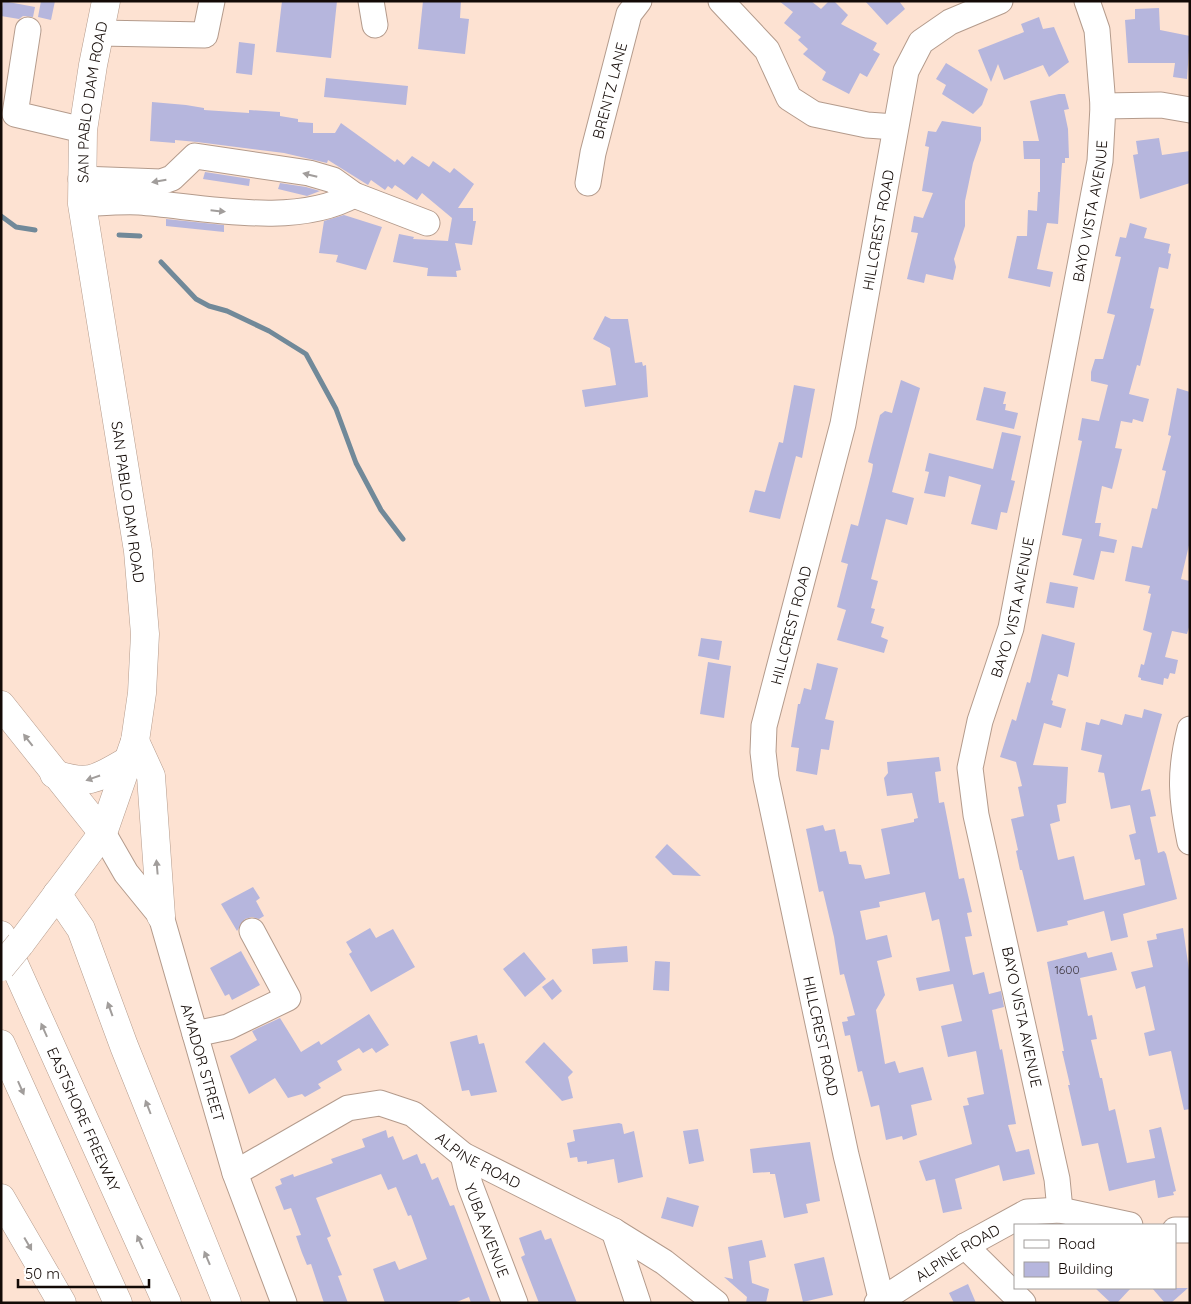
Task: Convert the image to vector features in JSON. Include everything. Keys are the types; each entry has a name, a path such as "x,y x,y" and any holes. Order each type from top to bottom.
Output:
{"main road":[{"name":"SAN PABLO DAM ROAD","path":"1,967 11,939 57,894 103,833 132,750 142,694 145,634 138,552 82,192 83,130 106,1"},
{"path":"1,706 103,833"},
{"path":"54,774 85,781 106,773 132,750 151,776 161,916"},
{"path":"57,894 81,929 124,1046 226,1303"},
{"name":"EASTSHORE FREEWAY","path":"11,939 167,1303"},
{"path":"1,1044 118,1303"},
{"path":"2,1200 62,1303"}],"street":[{"path":"99,33 205,34 212,1"},
{"name":"BRENTZ LANE","path":"588,183 593,154 629,14 639,1"},
{"path":"721,1 767,50 790,98 814,114 895,128"},
{"name":"HILLCREST ROAD","path":"879,1300 846,1156 768,788 763,752 764,726 843,424 906,71 921,42 950,22 1000,1"},
{"name":"BAYO VISTA AVENUE","path":"1060,1210 1055,1170 976,815 970,768 980,721 1011,628 1060,368 1092,214 1100,161 1103,106 1097,30 1086,1"},
{"path":"28,30 15,114 83,130"},
{"path":"1103,106 1162,105 1190,110"},
{"path":"82,192 161,182 172,178 195,156 309,173 334,180 354,195 427,223"},
{"path":"82,192 139,202 232,212 285,212 340,202 354,195"},
{"path":"1190,729 1184,754 1182,802 1190,842"},
{"name":"AMADOR STREET","path":"103,833 126,873 161,916 235,1173 284,1303"},
{"path":"195,1034 228,1027 288,998 252,931"},
{"name":"ALPINE ROAD","path":"235,1173 348,1108 380,1102 413,1114 464,1155 614,1231 664,1262 716,1303"},
{"name":"YUBA AVENUE","path":"464,1155 470,1185 514,1303"},
{"name":"ALPINE ROAD","path":"879,1300 965,1246 1027,1212 1060,1210 1125,1224"},
{"path":"1176,1230 1190,1230"},
{"path":"614,1231 638,1303"},
{"path":"965,1246 1023,1303"}],"building":[{"path":"3,1 35,7 33,17 23,16 19,19 1,16"},
{"path":"41,1 55,1 51,20 38,17"},
{"path":"282,1 337,1 331,58 276,52"},
{"path":"423,1 461,1 460,18 469,19 465,54 418,49"},
{"path":"779,1 811,1 821,9 829,1 834,1 848,15 841,24 877,43 873,50 880,54 867,77 860,73 849,94 822,80 826,72 803,54 808,49 798,40 801,37 784,23 793,12"},
{"path":"865,1 899,1 905,9 887,25"},
{"path":"1159,8 1160,30 1190,36 1187,79 1173,77 1175,63 1128,63 1125,20 1135,19 1135,9"},
{"path":"1039,17 1043,29 1054,27 1069,62 1049,77 1043,65 1004,80 998,64 991,82 978,50 1024,32 1021,24"},
{"path":"239,42 255,44 252,75 236,73"},
{"path":"946,63 988,89 982,105 973,114 942,94 946,85 936,79"},
{"path":"326,78 408,86 406,105 324,97"},
{"path":"1065,94 1069,109 1064,110 1068,129 1069,158 1065,158 1065,163 1062,163 1058,224 1047,223 1037,269 1053,272 1050,287 1008,278 1017,236 1027,236 1028,210 1037,211 1038,192 1040,192 1040,159 1024,159 1023,141 1039,141 1030,101"},
{"path":"152,102 186,105 204,108 204,110 249,113 249,110 280,112 280,116 298,119 298,122 313,123 313,133 335,133 341,123 395,162 397,159 404,165 412,156 429,167 433,161 450,173 454,168 474,184 458,208 473,208 473,221 476,221 472,245 455,243 461,270 456,271 457,277 427,276 428,268 393,262 399,234 414,237 413,239 448,241 452,218 422,193 417,200 395,185 392,189 388,186 385,190 371,180 368,185 328,160 327,163 284,153 197,142 175,140 175,143 150,141"},
{"path":"942,121 981,127 981,140 973,163 965,201 965,226 954,259 956,267 953,280 926,274 924,283 907,279 918,233 911,232 914,216 923,218 933,193 922,191 929,147 925,146 928,131 936,132"},
{"path":"1159,138 1162,155 1190,151 1190,183 1140,199 1133,155 1138,154 1136,141"},
{"path":"205,172 250,179 249,186 203,179"},
{"path":"280,183 320,191 307,196 278,189"},
{"path":"344,215 382,227 366,270 336,262 338,255 319,253 324,221"},
{"path":"166,219 224,225 224,232 166,226"},
{"path":"1130,223 1147,228 1144,238 1170,244 1168,253 1171,254 1168,269 1159,267 1150,308 1154,309 1140,366 1137,365 1129,394 1149,399 1143,422 1133,419 1132,423 1121,421 1115,448 1122,449 1112,489 1102,486 1095,523 1101,523 1099,536 1117,540 1114,553 1101,551 1094,580 1073,575 1082,539 1062,535 1082,441 1078,440 1082,418 1099,421 1108,385 1091,381 1091,372 1095,359 1103,359 1115,315 1107,313 1121,257 1115,256 1120,237 1126,238"},
{"path":"605,316 611,319 628,319 635,363 642,362 643,366 646,365 648,397 585,407 582,390 616,385 610,348 593,339"},
{"path":"901,380 920,388 892,492 914,498 907,525 886,519 871,579 878,581 871,608 875,609 871,623 884,627 881,637 888,640 884,653 837,640 846,610 837,607 848,564 841,562 851,524 858,526 872,471 873,464 868,462 880,415 885,411 892,413"},
{"path":"794,385 815,389 802,458 796,456 780,519 749,512 755,490 765,492 779,442 783,443"},
{"path":"984,387 1006,392 1003,404 1006,404 1005,410 1018,413 1014,429 976,420"},
{"path":"1177,388 1190,392 1190,541 1181,579 1190,581 1190,624 1187,634 1172,631 1165,657 1178,660 1175,674 1170,673 1168,679 1164,678 1163,685 1141,680 1138,677 1141,664 1144,665 1152,633 1143,630 1151,594 1148,593 1150,586 1125,581 1132,546 1142,548 1152,508 1157,509 1166,471 1162,470 1171,436 1168,435"},
{"path":"1002,432 1021,436 1011,480 1015,481 1007,513 1001,512 997,530 971,524 981,485 949,476 945,497 924,493 929,472 925,471 929,453 993,469"},
{"path":"1050,582 1078,587 1074,608 1046,603"},
{"path":"1042,634 1075,643 1068,677 1058,674 1051,700 1053,701 1052,705 1066,709 1061,728 1044,723 1033,765 1068,767 1066,803 1057,805 1060,821 1050,824 1058,860 1074,856 1084,900 1145,885 1140,859 1135,860 1129,835 1136,833 1130,805 1111,809 1104,773 1098,772 1102,755 1081,750 1086,722 1099,725 1101,719 1122,725 1125,714 1142,718 1144,709 1162,714 1141,791 1150,789 1156,816 1150,817 1158,853 1164,851 1166,854 1177,899 1123,914 1128,937 1111,941 1104,911 1067,921 1068,925 1037,932 1022,870 1020,870 1016,851 1018,850 1011,819 1024,816 1018,787 1022,786 1016,762 1000,757 1012,719 1016,721 1027,682 1030,683"},
{"path":"701,638 722,641 719,660 698,656"},
{"path":"708,662 731,666 724,718 700,714"},
{"path":"817,663 838,668 825,719 834,721 829,750 821,749 817,775 796,771 799,748 791,747 798,704 800,704 804,688 811,690"},
{"path":"939,757 941,771 935,772 939,803 944,802 959,879 964,878 972,912 967,913 972,936 965,937 973,975 984,972 989,994 1001,991 1004,1007 992,1010 1000,1050 1002,1049 1016,1124 1008,1125 1016,1152 1029,1149 1035,1174 1003,1181 999,1165 955,1179 962,1209 943,1213 935,1179 926,1181 919,1161 972,1144 963,1106 969,1105 967,1098 984,1094 976,1051 948,1057 941,1026 962,1021 953,984 919,991 916,978 950,971 939,919 932,921 925,892 879,902 880,907 860,911 866,940 887,935 892,957 877,961 885,995 876,1010 885,1064 895,1061 899,1073 923,1067 932,1100 911,1105 917,1135 903,1140 902,1136 886,1140 879,1105 871,1107 862,1071 858,1072 850,1035 845,1036 842,1022 848,1021 847,1017 855,1015 844,974 840,975 834,937 823,891 819,892 806,829 823,825 825,831 835,829 840,852 846,851 849,864 861,865 865,879 890,874 881,829 914,822 914,819 918,818 912,793 887,796 884,778 888,773 887,762"},
{"path":"667,844 701,876 673,875 655,857"},
{"path":"253,887 260,898 256,901 264,916 259,919 252,917 245,919 237,931 221,904"},
{"path":"370,928 376,938 393,929 415,967 371,992 349,954 352,952 346,942"},
{"path":"1183,928 1190,977 1190,1109 1184,1110 1171,1051 1149,1056 1144,1033 1155,1030 1145,986 1136,989 1131,972 1153,967 1147,941 1157,939 1156,934"},
{"path":"627,946 628,962 593,964 592,949"},
{"path":"241,951 260,985 232,1000 229,994 225,996 210,968"},
{"path":"524,952 546,979 525,997 503,969"},
{"path":"1086,952 1088,958 1112,952 1117,970 1080,978 1088,1016 1092,1015 1097,1039 1091,1040 1100,1078 1102,1078 1109,1111 1115,1109 1127,1163 1155,1158 1149,1130 1161,1127 1176,1191 1173,1192 1174,1195 1158,1198 1155,1180 1109,1191 1098,1143 1082,1146 1068,1085 1070,1085 1062,1051 1064,1051 1047,962"},
{"path":"655,961 670,962 669,991 653,990"},
{"path":"553,979 562,991 552,1000 542,987"},
{"path":"369,1014 389,1045 376,1053 372,1048 363,1053 359,1048 337,1061 342,1070 318,1084 321,1088 305,1097 302,1094 288,1098 275,1078 249,1094 230,1056 257,1040 252,1031 280,1018 301,1052 319,1041 321,1045"},
{"path":"477,1035 479,1044 484,1043 497,1092 471,1096 469,1090 462,1091 450,1042"},
{"path":"544,1042 573,1072 568,1077 573,1098 562,1101 525,1062"},
{"path":"622,1124 624,1134 634,1131 643,1177 618,1183 614,1159 587,1164 587,1161 578,1162 577,1157 570,1158 567,1143 575,1141 573,1130"},
{"path":"698,1129 704,1161 689,1164 683,1131"},
{"path":"386,1130 388,1138 393,1136 403,1160 417,1154 421,1164 425,1163 432,1180 438,1177 450,1206 454,1205 491,1303 471,1303 469,1297 454,1303 385,1303 373,1269 395,1261 399,1270 427,1259 411,1215 408,1216 396,1187 388,1190 381,1174 316,1198 331,1236 327,1238 342,1275 338,1276 348,1303 324,1303 311,1264 307,1265 296,1236 301,1235 291,1208 284,1210 275,1187 282,1184 280,1179 293,1174 294,1177 333,1163 331,1159 365,1147 362,1139"},
{"path":"810,1142 820,1201 806,1204 808,1213 784,1218 775,1174 770,1174 770,1172 753,1173 750,1149"},
{"path":"667,1197 699,1206 693,1227 661,1218"},
{"path":"541,1230 545,1240 551,1238 577,1303 539,1303 521,1257 525,1255 519,1238"},
{"path":"762,1240 766,1257 749,1261 752,1283 769,1289 766,1303 746,1303 747,1297 724,1277 733,1279 728,1247"},
{"path":"824,1257 833,1295 803,1302 794,1264"},
{"path":"968,1284 976,1303 954,1303 949,1293"},
{"path":"1188,1288 1171,1303 1165,1303 1153,1289"},
{"path":"1096,1289 1130,1289 1117,1303 1111,1303"}],"waterway":[{"path":"1,216 16,227 35,230"},
{"path":"119,235 140,236"},
{"path":"161,262 196,299 269,331 306,354 336,409 356,463 381,510 403,539"}]}
